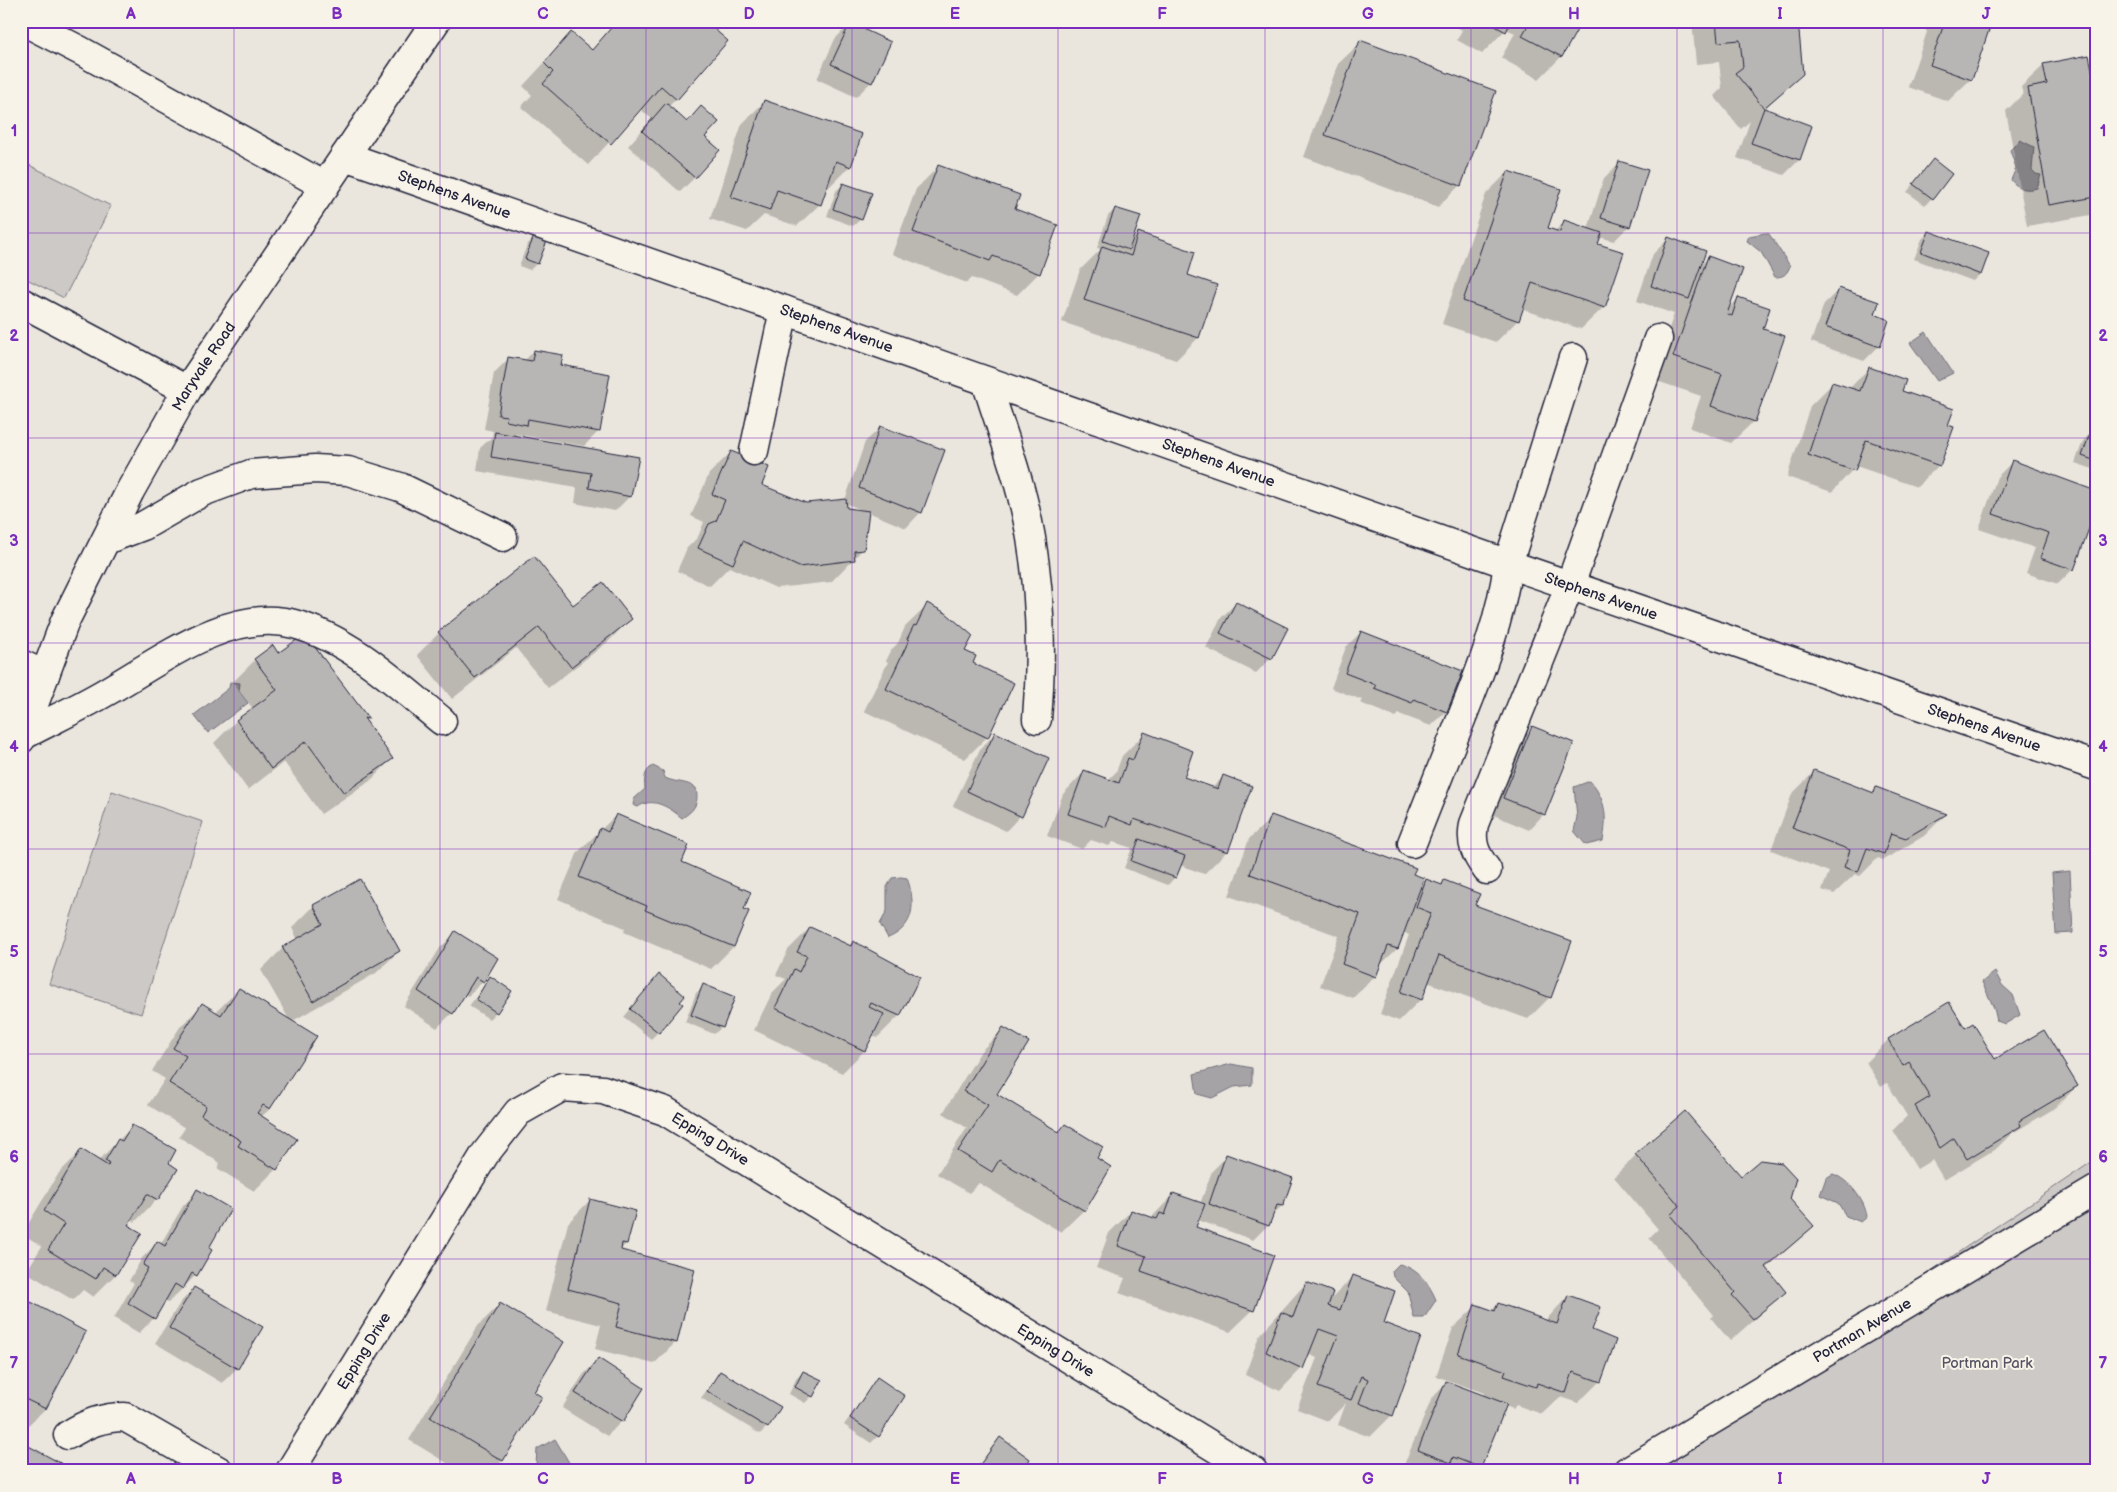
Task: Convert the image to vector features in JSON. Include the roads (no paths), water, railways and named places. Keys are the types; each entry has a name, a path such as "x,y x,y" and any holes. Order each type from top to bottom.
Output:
{"street":[{"path":"23,21 82,51 324,186"},
{"name":"Maryvale Road","path":"22,737 33,670 65,621 130,491 187,390 436,21"},
{"name":"Stephens Avenue","path":"345,156 1508,564 2096,766"},
{"path":"21,302 187,390"},
{"path":"754,450 784,310"},
{"path":"1487,870 1475,853 1472,837 1474,824 1570,585 1658,339"},
{"path":"1412,843 1476,683 1494,632 1504,598 1508,564 1573,358"},
{"path":"986,381 1019,489 1031,537 1038,598 1041,663 1037,719"},
{"path":"106,540 144,526 202,492 251,474 315,469 348,471 400,487 503,537"},
{"path":"22,737 207,635 232,627 273,621 295,624 362,657 442,721"},
{"name":"Epping Drive","path":"290,1471 485,1154 518,1112 562,1087 602,1090 665,1111 1253,1471"},
{"name":"Portman Avenue","path":"1627,1471 2096,1190"},
{"path":"68,1435 94,1421 109,1417 125,1417 219,1471"}],"park label":[{"name":"Portman Park","path":"1987,1363"}]}
